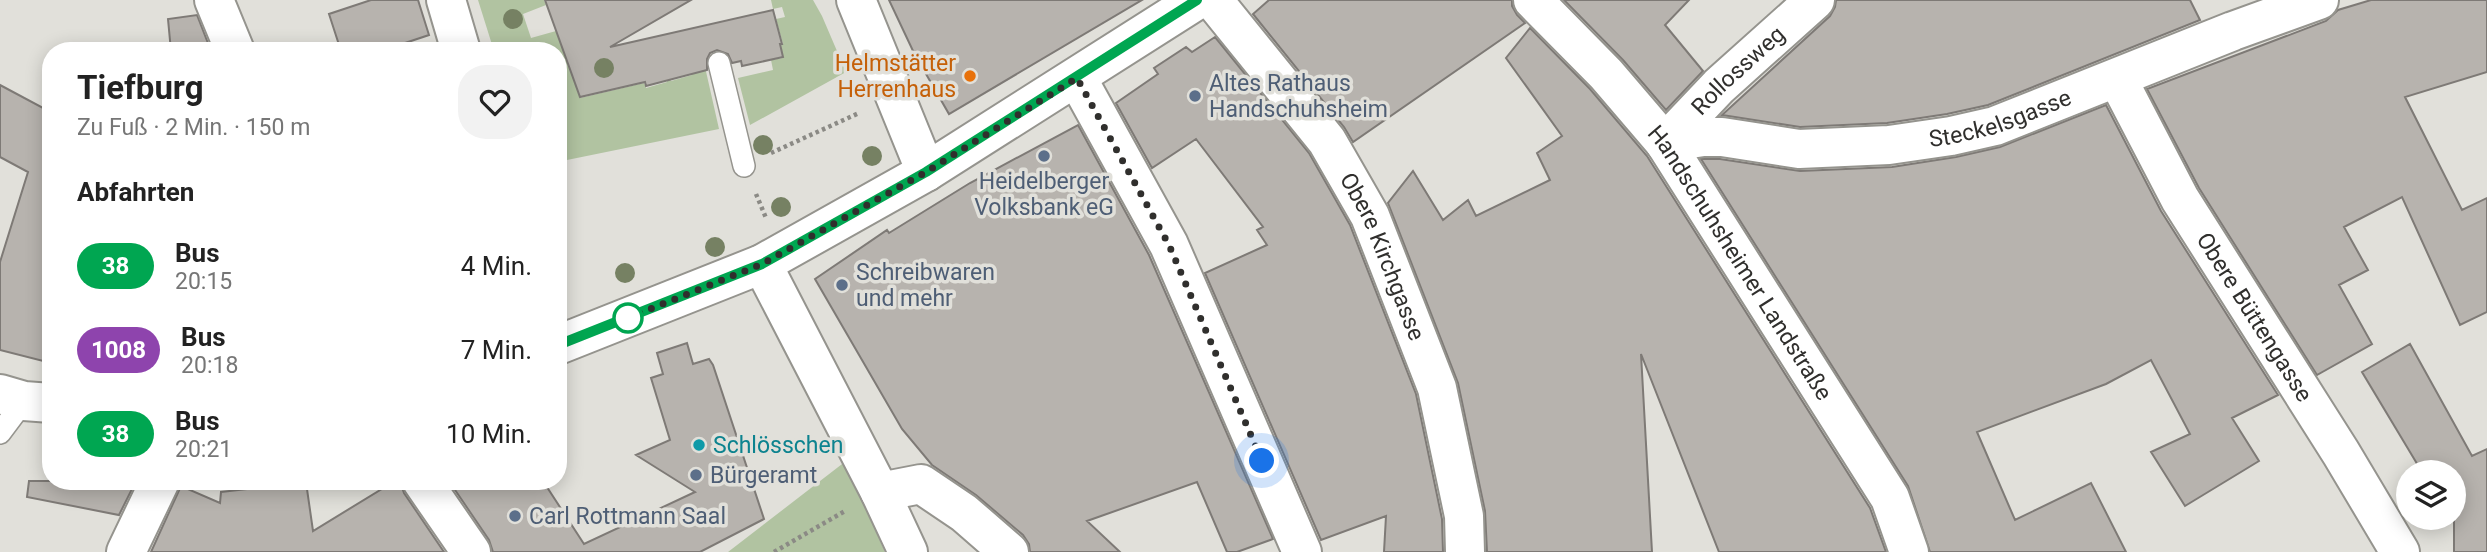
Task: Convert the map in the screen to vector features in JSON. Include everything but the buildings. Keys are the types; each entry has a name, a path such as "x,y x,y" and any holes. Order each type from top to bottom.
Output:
{"street":[{"path":"214,0 231,42"},
{"path":"446,0 458,42"},
{"path":"856,0 926,172"},
{"path":"567,331 772,259 926,172 1197,0"},
{"name":"Obere Kirchgasse","path":"1213,0 1327,141 1370,216 1437,388 1465,516 1465,552"},
{"name":"Handschuhsheimer Landstraße","path":"1533,0 1606,74 1665,143 1890,498 1909,552"},
{"name":"Rollossweg","path":"1665,143 1719,86 1815,0"},
{"name":"Steckelsgasse","path":"1665,143 1722,136 1799,149 1889,145 1951,136 1995,126 2233,30 2319,0"},
{"path":"1077,78 1169,245 1302,552"},
{"name":"Obere Büttengasse","path":"2117,78 2180,199 2341,453 2400,552"},
{"path":"772,259 908,552"},
{"path":"880,492 921,484 964,513 1009,552"},
{"path":"126,552 156,490"},
{"path":"428,490 471,552"}],"lane":[{"path":"719,63 744,166"},
{"path":"0,433 25,399"}],"path":[{"path":"772,259 744,166 895,97"},
{"path":"774,552 880,492"}],"green space":[{"path":"478,0 544,0 546,5 523,14 531,38 556,31 560,42 491,42"},
{"path":"771,0 813,0 846,72 750,125 738,78 773,70 771,60 783,58 783,44 776,19 785,17 782,7 773,9"},
{"path":"567,62 580,98 644,83 646,88 667,82 669,77 671,81 692,75 691,70 705,67 719,129 567,160"},
{"path":"846,461 885,552 728,552"}],"bus line":[{"name":"38","path":"567,342 762,264 926,172 1197,0"}],"place":[{"name":"Helmstätter Herrenhaus","path":"970,76"},
{"name":"Altes Rathaus Handschuhsheim","path":"1195,96"},
{"name":"Heidelberger Volksbank eG","path":"1044,156"},
{"name":"Schreibwaren und mehr","path":"842,285"},
{"name":"Schlösschen","path":"699,445"},
{"name":"Bürgeramt","path":"696,475"},
{"name":"Carl Rottmann Saal","path":"515,516"}],"route":[{"path":"628,318 762,264 926,172 1077,78 1169,245 1262,461"}]}
